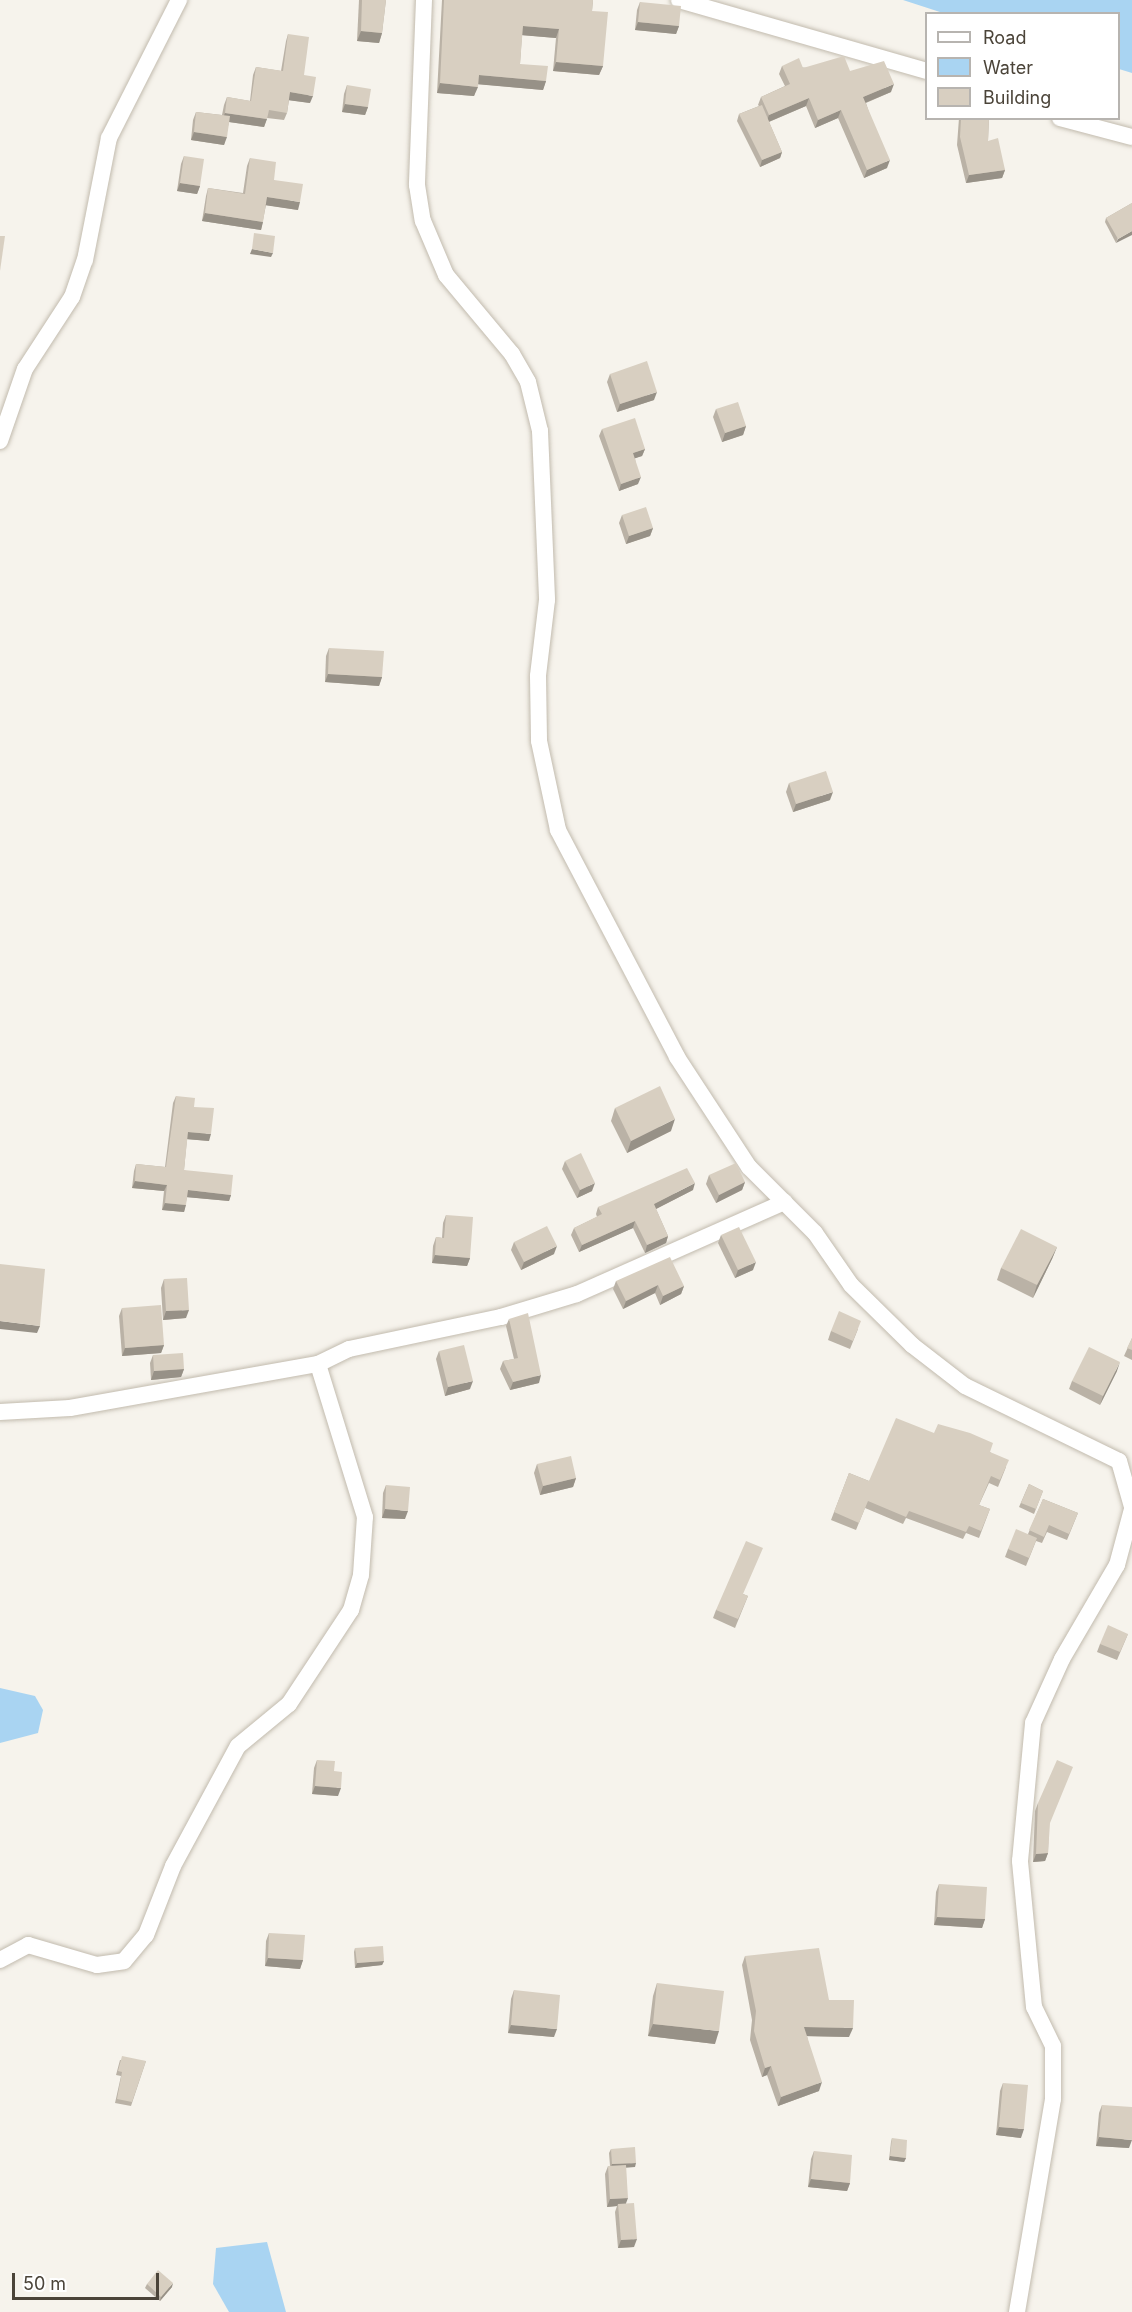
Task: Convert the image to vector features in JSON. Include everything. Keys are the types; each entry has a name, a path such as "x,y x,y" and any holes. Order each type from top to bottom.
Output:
{"street":[{"path":"0,441 25,369 72,297 85,260 109,138 179,0"},
{"path":"424,0 417,185 423,221 446,275 512,354 528,382 540,431 547,600 538,676 539,741 558,830 677,1057 750,1167 785,1202 851,1285 912,1345 965,1386 1119,1461 1132,1508 1117,1565 1062,1659 1033,1723 1020,1861 1034,2007 1053,2046 1053,2099 1017,2312"},
{"path":"679,0 925,69"},
{"path":"1068,120 1132,137"},
{"path":"0,1412 70,1408 318,1364 349,1349 501,1317 578,1294 785,1202"},
{"path":"0,1960 28,1945 97,1965 124,1961 146,1935 173,1866 238,1746 289,1704 351,1610 361,1575 365,1517 318,1364"}],"water":[{"path":"903,0 1132,0 1132,73 1120,69 1120,12 940,12"},
{"path":"0,1688 35,1696 43,1710 38,1733 0,1743"},
{"path":"267,2242 286,2312 229,2312 213,2284 216,2248"}],"building":[{"path":"362,0 386,0 382,33 361,31"},
{"path":"444,0 593,0 592,11 608,12 603,66 556,62 559,29 523,26 520,64 548,66 546,81 479,75 478,87 440,83"},
{"path":"640,2 681,6 679,26 638,22"},
{"path":"288,34 309,37 304,75 316,77 313,96 290,92 287,113 269,110 267,119 225,113 227,97 251,101 256,67 283,71"},
{"path":"844,56 850,71 884,61 894,84 863,97 890,160 867,170 841,110 818,120 809,98 769,115 761,97 790,84 782,66 799,58 803,68"},
{"path":"347,85 371,89 368,107 345,104"},
{"path":"762,105 782,152 762,160 739,114"},
{"path":"196,112 230,116 227,137 194,132"},
{"path":"961,120 989,120 988,141 998,138 1005,170 969,175 960,137"},
{"path":"184,156 204,159 200,186 180,183"},
{"path":"250,158 276,162 274,180 303,184 300,202 267,197 263,222 205,213 208,188 245,194"},
{"path":"1132,203 1132,231 1118,239 1106,218"},
{"path":"254,233 275,236 273,253 252,249"},
{"path":"0,236 5,236 0,271"},
{"path":"647,361 657,392 620,404 610,374"},
{"path":"738,402 746,426 725,433 716,409"},
{"path":"635,418 645,449 633,453 641,477 621,484 602,429"},
{"path":"646,507 653,528 629,536 622,515"},
{"path":"329,648 384,651 382,677 328,674"},
{"path":"826,771 833,792 796,804 789,783"},
{"path":"660,1086 675,1119 631,1141 615,1108"},
{"path":"176,1096 195,1098 194,1107 214,1108 211,1134 188,1132 184,1170 233,1175 231,1195 188,1190 186,1205 165,1203 167,1185 135,1181 136,1164 166,1167"},
{"path":"581,1153 595,1183 580,1190 565,1161"},
{"path":"736,1163 745,1182 719,1195 709,1175"},
{"path":"687,1168 695,1183 654,1204 668,1236 647,1245 635,1221 582,1245 574,1228 602,1214 598,1207"},
{"path":"446,1215 473,1217 470,1258 435,1255 436,1237 444,1238"},
{"path":"547,1226 557,1246 524,1262 514,1242"},
{"path":"739,1227 756,1262 738,1270 721,1235"},
{"path":"1021,1229 1057,1247 1037,1285 1001,1268"},
{"path":"670,1257 684,1286 663,1296 658,1285 626,1301 616,1281"},
{"path":"0,1264 45,1269 40,1326 0,1321"},
{"path":"187,1278 189,1310 166,1311 164,1279"},
{"path":"161,1305 164,1345 125,1348 122,1308"},
{"path":"839,1311 861,1321 853,1341 831,1331"},
{"path":"528,1313 541,1375 513,1382 503,1361 518,1358 509,1319"},
{"path":"1132,1338 1132,1350 1127,1348"},
{"path":"464,1345 473,1381 448,1387 439,1351"},
{"path":"1089,1347 1120,1362 1103,1396 1072,1381"},
{"path":"183,1353 184,1369 154,1371 153,1355"},
{"path":"896,1418 934,1433 938,1424 970,1433 993,1443 990,1452 1009,1460 1000,1480 991,1476 979,1505 990,1509 981,1531 969,1526 966,1532 909,1511 906,1517 868,1501 859,1523 834,1512 849,1473 869,1481"},
{"path":"571,1456 576,1478 543,1486 537,1464"},
{"path":"1029,1484 1043,1491 1036,1509 1021,1503"},
{"path":"386,1485 410,1487 408,1511 385,1509"},
{"path":"1043,1499 1078,1513 1069,1534 1049,1525 1044,1537 1029,1530"},
{"path":"1016,1529 1037,1538 1029,1558 1008,1549"},
{"path":"746,1541 763,1548 743,1594 748,1596 738,1619 716,1610"},
{"path":"1108,1625 1128,1634 1120,1652 1100,1644"},
{"path":"317,1760 335,1761 334,1771 342,1772 341,1788 315,1786"},
{"path":"1057,1760 1073,1767 1050,1823 1048,1853 1036,1854 1038,1803"},
{"path":"939,1884 987,1887 985,1919 937,1917"},
{"path":"269,1933 305,1935 303,1960 268,1958"},
{"path":"383,1946 384,1961 357,1963 355,1948"},
{"path":"819,1948 829,2000 854,2000 853,2028 804,2027 822,2082 781,2097 771,2066 765,2068 754,2031 756,2011 745,1956"},
{"path":"657,1983 724,1991 719,2031 653,2024"},
{"path":"514,1990 560,1995 557,2029 511,2025"},
{"path":"122,2056 146,2061 132,2102 117,2099 122,2072 118,2071"},
{"path":"1003,2083 1028,2085 1024,2129 999,2127"},
{"path":"1102,2105 1132,2107 1132,2140 1099,2137"},
{"path":"892,2138 907,2140 906,2158 890,2156"},
{"path":"635,2147 636,2163 612,2164 611,2149"},
{"path":"814,2151 852,2155 850,2183 811,2179"},
{"path":"626,2165 628,2198 610,2199 608,2166"},
{"path":"634,2203 637,2239 621,2240 618,2204"},
{"path":"158,2270 173,2283 161,2297 147,2284"}]}
